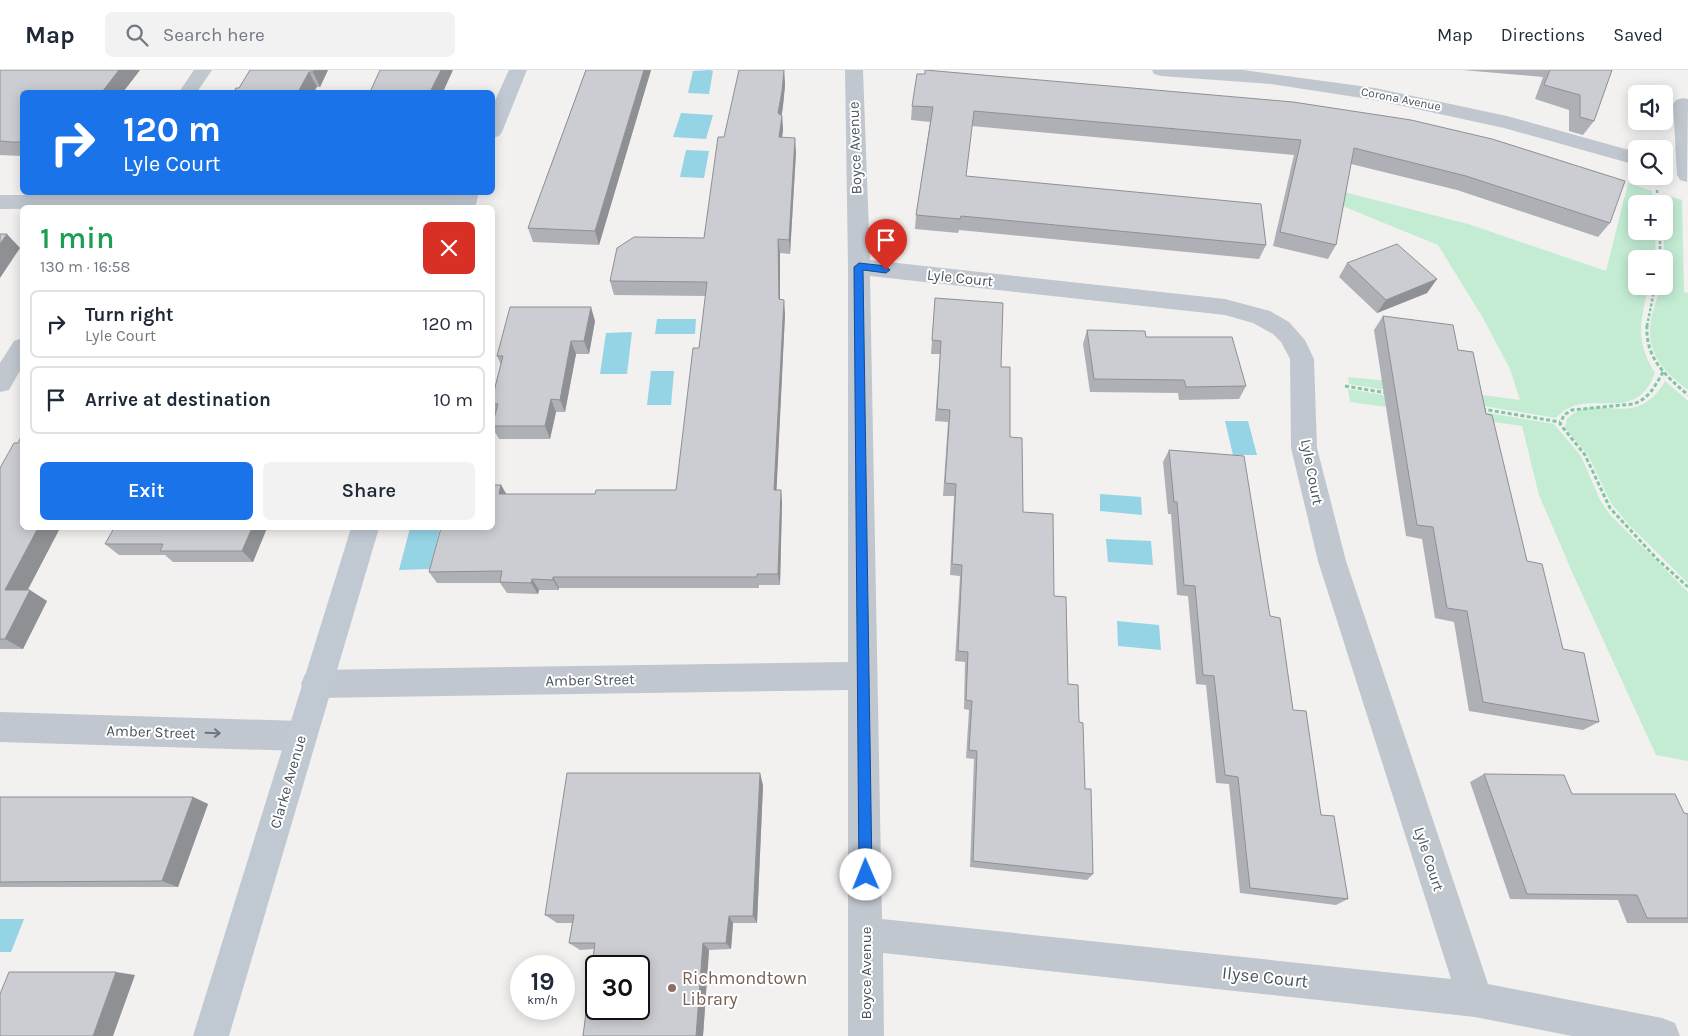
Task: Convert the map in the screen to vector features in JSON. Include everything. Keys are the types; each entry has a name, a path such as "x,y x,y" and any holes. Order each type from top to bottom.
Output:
{"street":[{"path":"189,90 203,70"},
{"path":"495,125 518,70"},
{"name":"Boyce Avenue","path":"854,70 859,267 866,1036"},
{"name":"Corona Avenue","path":"1161,70 1284,80 1370,93 1518,125 1628,157"},
{"path":"1673,171 1688,175 1683,104"},
{"path":"0,202 466,200"},
{"name":"Lyle Court","path":"859,267 1225,307 1264,318 1285,330 1297,345 1302,359 1304,448 1332,561 1475,999"},
{"path":"0,383 20,350"},
{"name":"Clarke Avenue","path":"211,1036 316,684 364,530"},
{"name":"Amber Street","path":"316,684 863,676"},
{"name":"Amber Street","path":"0,727 301,736"},
{"name":"Ilyse Court","path":"866,934 1475,999 1662,1036"}],"path":[{"path":"1657,190 1657,195"},
{"path":"1652,295 1645,334 1650,358 1662,372 1688,395"},
{"path":"1560,422 1568,412 1580,407 1636,404 1650,394 1662,372"},
{"path":"1345,386 1391,394"},
{"path":"1475,407 1560,422"},
{"path":"1560,422 1561,427 1590,463 1601,493 1610,508 1651,552 1688,586"}],"green space":[{"path":"1628,183 1628,185 1652,191 1653,195 1628,195 1628,240 1656,240 1655,250 1628,250 1628,295 1647,295 1643,310 1642,341 1644,351 1655,373 1646,390 1635,399 1622,403 1581,404 1568,408 1556,418 1349,384 1348,377 1390,381 1391,383 1520,400 1510,369 1483,318 1438,245 1335,203 1340,191 1468,224 1606,271"},
{"path":"1673,198 1682,200 1684,292 1688,293 1688,390 1664,369 1658,361 1651,342 1652,316 1658,295 1673,295 1673,250 1664,250 1664,240 1673,240"},
{"path":"1665,381 1688,401 1688,583 1629,525 1611,503 1588,455 1565,428 1567,419 1578,411 1590,408 1615,409 1641,405 1653,397"},
{"path":"1348,389 1554,424 1581,456 1600,500 1610,515 1688,592 1688,761 1656,755 1539,495 1522,426 1350,402"}],"water":[{"path":"693,71 713,71 709,94 688,93"},
{"path":"681,113 713,115 706,139 673,137"},
{"path":"686,150 709,151 704,178 680,177"},
{"path":"657,319 696,319 695,334 655,334"},
{"path":"632,332 627,374 600,374 606,333"},
{"path":"651,371 674,371 671,405 647,405"},
{"path":"1225,421 1248,421 1257,455 1233,455"},
{"path":"1100,494 1141,497 1142,515 1100,511"},
{"path":"409,530 440,530 430,569 399,570"},
{"path":"1106,539 1151,541 1153,565 1108,562"},
{"path":"1117,621 1159,625 1161,650 1118,646"},
{"path":"0,919 24,919 11,952 0,952"}],"building":[{"path":"0,70 119,70 104,90 20,90 20,142 0,141"},
{"path":"250,70 314,70 309,72 299,90 235,90 239,88"},
{"path":"380,70 441,70 431,90 371,90"},
{"path":"586,70 644,70 595,231 528,228"},
{"path":"739,70 784,70 778,113 782,116 779,137 795,138 789,240 778,239 779,299 784,300 774,490 781,490 778,574 757,574 757,577 553,577 553,580 532,579 531,583 500,582 502,571 429,572 440,530 495,530 495,485 501,485 499,494 595,494 596,490 676,490 693,348 699,348 707,282 610,281 617,248 634,237 704,238 718,137 724,137"},
{"path":"925,70 1293,102 1411,120 1492,139 1625,181 1610,223 1466,176 1354,148 1336,245 1280,232 1301,140 974,111 966,176 1261,204 1266,245 961,216 960,219 916,215 933,107 912,106 917,74 925,74"},
{"path":"1550,70 1612,70 1594,121 1580,117 1580,95 1544,85"},
{"path":"0,234 7,234 0,244"},
{"path":"1397,244 1437,279 1386,300 1347,263"},
{"path":"935,298 1003,303 1001,367 1010,367 1010,437 1022,438 1023,512 1053,514 1054,596 1066,597 1068,684 1078,685 1079,722 1083,723 1085,789 1091,789 1093,874 973,861 977,751 969,750 972,701 966,700 968,652 958,651 962,565 952,564 956,484 945,483 950,410 937,409 941,341 932,340"},
{"path":"510,307 591,307 584,341 571,341 560,400 551,399 545,426 495,426 498,404 495,404 495,387 503,356 497,356"},
{"path":"1383,316 1453,325 1458,350 1473,352 1486,414 1492,415 1527,561 1542,564 1563,649 1584,653 1599,722 1483,702 1467,611 1447,608 1433,527 1417,525"},
{"path":"1087,330 1145,331 1146,337 1232,337 1246,386 1186,387 1184,380 1094,379"},
{"path":"20,439 20,530 37,530 5,590 30,590 5,639 0,639 0,468 14,443 18,443"},
{"path":"1169,450 1244,456 1270,616 1280,618 1293,710 1306,711 1321,815 1334,816 1348,899 1250,888 1238,777 1225,775 1214,676 1203,675 1195,586 1184,585 1177,502 1174,502"},
{"path":"113,530 251,530 242,551 160,551 163,544 105,544"},
{"path":"567,773 760,773 753,916 729,916 726,943 703,943 696,1036 583,1036 585,1020 650,1020 650,955 593,955 595,943 569,943 574,915 545,915"},
{"path":"1484,774 1564,775 1572,794 1675,794 1684,813 1688,814 1688,918 1647,918 1637,895 1527,894"},
{"path":"0,797 193,797 162,881 0,882"},
{"path":"9,972 116,972 93,1036 0,1036 0,994"}],"place":[{"name":"Richmondtown Library","path":"672,988"}],"route":[{"path":"866,875 859,267 886,270"}]}
